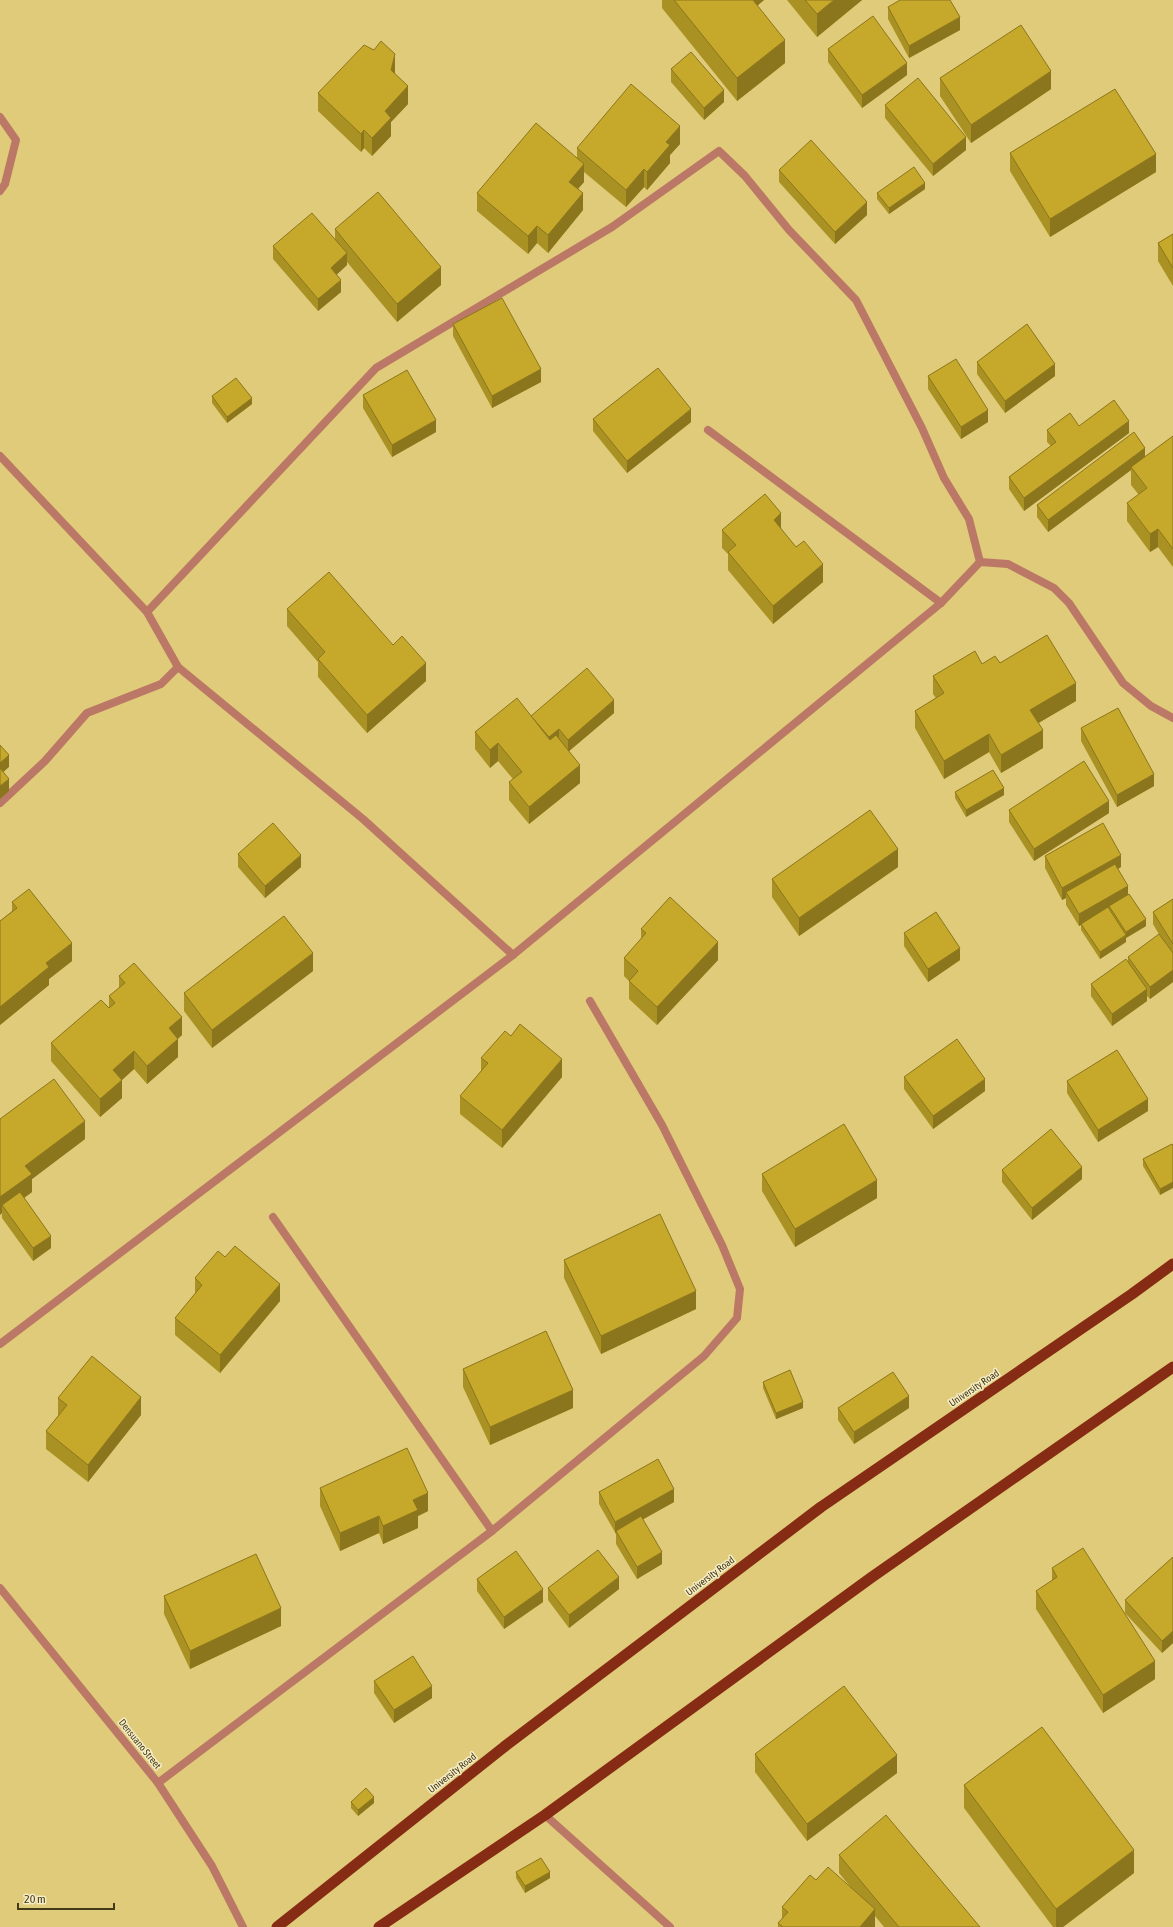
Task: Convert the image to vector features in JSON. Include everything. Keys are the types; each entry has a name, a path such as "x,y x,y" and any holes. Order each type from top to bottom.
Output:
{"highway":[{"name":"University Road","path":"277,1927 504,1747 821,1507 1132,1294 1173,1264"},
{"path":"379,1927 545,1815 872,1578 1173,1367"}],"street":[{"path":"0,117 16,140 6,184 0,191"},
{"path":"147,612 376,368 612,227 719,151 745,176 789,230 856,300 922,428 944,478 969,519 980,562"},
{"path":"708,430 941,603"},
{"path":"0,456 147,612 178,666 363,819 513,955"},
{"path":"0,1344 513,955 941,603 980,562"},
{"path":"980,562 1008,564 1054,588 1069,603 1123,683 1151,706 1173,718"},
{"path":"0,803 45,760 87,713 161,684 178,666"},
{"path":"158,1783 492,1532 704,1356 737,1318 740,1289 722,1245 662,1125 590,1001"},
{"path":"273,1218 492,1532"},
{"name":"Densuano Street","path":"0,1588 158,1783 212,1866 243,1927"},
{"path":"545,1815 670,1927"}],"building":[{"path":"674,0 753,0 785,40 737,78"},
{"path":"805,0 834,0 817,14"},
{"path":"900,0 950,0 960,17 909,46 888,7"},
{"path":"873,16 907,63 862,95 828,49"},
{"path":"1021,25 1051,71 971,125 940,78"},
{"path":"381,41 395,54 391,70 408,86 385,111 391,118 372,138 364,130 361,134 318,93 364,45 374,50"},
{"path":"691,52 724,90 704,108 671,69"},
{"path":"918,78 966,137 933,164 885,105"},
{"path":"631,84 680,126 666,142 670,145 647,172 644,169 626,190 577,148"},
{"path":"1115,89 1156,154 1050,219 1010,153"},
{"path":"536,123 584,164 569,182 583,193 548,235 537,226 528,236 477,193"},
{"path":"811,140 867,202 835,232 779,170"},
{"path":"914,167 925,183 889,208 877,193"},
{"path":"378,192 441,267 397,304 335,229"},
{"path":"312,213 347,253 331,268 341,280 318,299 273,246"},
{"path":"1173,234 1173,268 1158,243"},
{"path":"502,298 541,369 492,396 453,324"},
{"path":"1027,324 1055,364 1005,401 977,362"},
{"path":"956,359 988,410 961,427 928,376"},
{"path":"658,368 691,409 627,461 593,419"},
{"path":"407,370 436,420 392,445 363,395"},
{"path":"236,378 252,398 227,417 212,396"},
{"path":"1114,400 1129,421 1024,498 1009,477 1056,442 1047,430 1070,413 1079,426"},
{"path":"1134,432 1145,448 1048,520 1037,505"},
{"path":"1173,436 1173,549 1158,529 1150,534 1127,503 1147,488 1131,467"},
{"path":"765,494 781,513 774,520 796,547 804,541 823,564 773,606 728,552 736,545 722,530"},
{"path":"329,572 393,645 402,636 426,663 367,715 318,659 325,652 287,609"},
{"path":"1047,635 1076,683 1030,710 1043,730 1001,755 989,734 944,761 915,711 944,693 933,676 975,651 982,664 995,656 1000,663"},
{"path":"587,668 614,700 568,740 559,729 549,737 531,716"},
{"path":"517,698 550,740 556,735 580,765 529,807 509,782 522,772 498,743 490,750 475,732"},
{"path":"1118,708 1154,774 1117,795 1081,728"},
{"path":"0,745 9,755 0,763"},
{"path":"1084,761 1109,801 1034,849 1009,810"},
{"path":"0,768 9,779 0,786"},
{"path":"993,770 1004,788 966,810 955,792"},
{"path":"870,810 898,849 799,918 772,879"},
{"path":"273,823 301,855 265,886 238,854"},
{"path":"1103,823 1121,855 1062,888 1045,856"},
{"path":"1115,864 1128,886 1079,914 1066,892"},
{"path":"29,889 72,943 46,963 49,967 0,1007 0,921 17,908 12,902"},
{"path":"1129,894 1146,919 1126,932 1109,906"},
{"path":"670,897 718,942 657,1007 629,981 638,971 624,958 646,933 641,929"},
{"path":"1173,899 1173,944 1153,912"},
{"path":"1108,907 1126,935 1100,952 1081,924"},
{"path":"936,912 960,948 928,969 904,933"},
{"path":"284,916 313,953 212,1030 184,993"},
{"path":"1159,934 1173,953 1173,970 1150,987 1128,957"},
{"path":"1126,959 1147,989 1112,1014 1091,984"},
{"path":"134,963 182,1017 169,1028 178,1039 147,1066 134,1051 113,1070 122,1080 100,1099 51,1043 101,1000 109,1008 115,1003 109,996 125,983 119,976"},
{"path":"520,1024 562,1059 502,1130 460,1096 488,1063 481,1058 505,1031 511,1036"},
{"path":"957,1039 985,1079 933,1116 904,1077"},
{"path":"1117,1050 1148,1099 1098,1130 1067,1081"},
{"path":"54,1079 85,1121 25,1166 32,1174 0,1197 0,1119"},
{"path":"844,1124 877,1180 795,1229 762,1174"},
{"path":"1051,1129 1082,1167 1032,1208 1002,1170"},
{"path":"1172,1144 1173,1182 1160,1189 1143,1159"},
{"path":"20,1192 51,1236 33,1248 2,1205"},
{"path":"660,1214 696,1291 601,1336 564,1260"},
{"path":"235,1246 280,1284 220,1355 175,1318 202,1285 195,1278 218,1251 225,1257"},
{"path":"546,1331 573,1390 490,1427 463,1369"},
{"path":"92,1356 141,1397 88,1465 46,1431 67,1405 58,1398"},
{"path":"790,1370 803,1402 776,1413 763,1382"},
{"path":"893,1372 909,1396 854,1432 838,1408"},
{"path":"407,1448 428,1493 413,1500 418,1510 383,1526 379,1516 340,1533 320,1488"},
{"path":"658,1459 674,1489 615,1522 599,1492"},
{"path":"641,1516 662,1552 637,1567 616,1531"},
{"path":"1083,1548 1155,1661 1103,1695 1036,1591 1057,1577 1052,1568"},
{"path":"598,1550 619,1577 569,1615 548,1588"},
{"path":"516,1551 543,1589 504,1617 477,1579"},
{"path":"256,1554 281,1608 190,1651 164,1596"},
{"path":"1173,1557 1173,1631 1162,1641 1125,1600"},
{"path":"413,1656 432,1686 394,1710 374,1681"},
{"path":"844,1686 897,1755 807,1824 755,1754"},
{"path":"1042,1727 1134,1850 1056,1909 964,1785"},
{"path":"366,1788 374,1797 358,1810 351,1802"},
{"path":"886,1815 980,1927 899,1927 839,1855"},
{"path":"541,1858 550,1872 525,1886 516,1872"},
{"path":"828,1867 875,1909 860,1927 783,1927 778,1923 788,1912 782,1907 810,1875 816,1880"}]}
